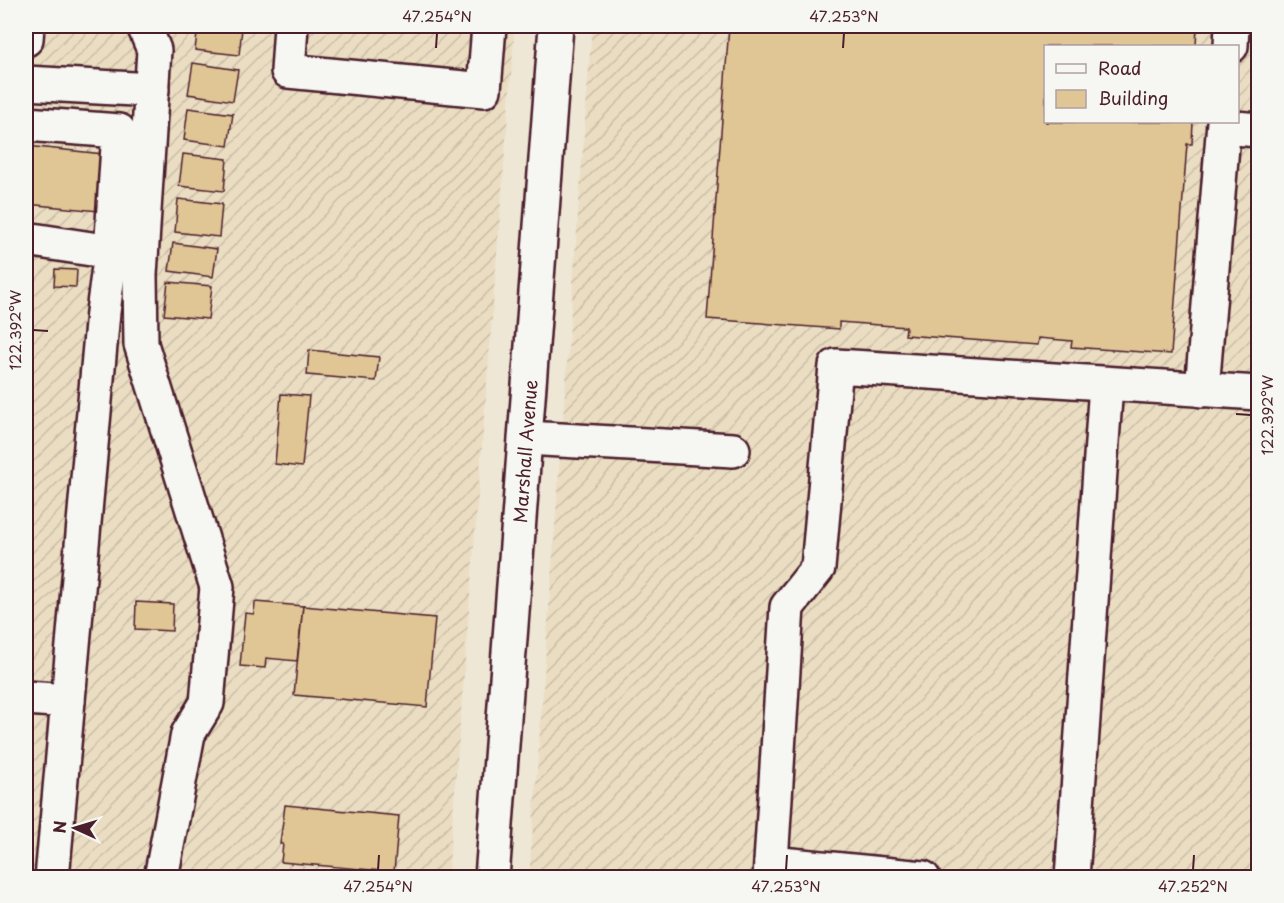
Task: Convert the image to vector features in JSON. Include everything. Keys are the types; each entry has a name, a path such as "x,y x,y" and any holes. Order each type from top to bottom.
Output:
{"street":[{"path":"26,39 27,26"},
{"path":"144,26 154,50 140,275 141,344 217,587 207,703 188,734 161,878"},
{"path":"291,26 288,71 484,90 489,26"},
{"name":"Marshall Avenue","path":"492,878 556,26"},
{"path":"1231,45 1232,26"},
{"path":"26,83 152,90"},
{"path":"26,124 118,131 111,252 103,312 52,878"},
{"path":"1202,390 1224,124 1258,130"},
{"path":"26,239 111,252"},
{"path":"923,878 770,870 787,607 818,568 836,366 1258,393"},
{"path":"1072,878 1106,384"},
{"path":"526,438 733,450"},
{"path":"26,698 68,701"}],"shaded area":[{"path":"26,26 515,26 448,877 26,877"},
{"path":"592,26 1258,26 1258,877 529,878"}],"building":[{"path":"198,26 242,29 239,55 195,50"},
{"path":"729,26 1197,26 1196,45 1044,45 1044,123 1193,123 1192,144 1187,144 1171,354 1071,347 1072,341 1038,338 1037,345 905,335 906,327 839,322 839,329 707,319"},
{"path":"193,63 238,70 233,101 188,94"},
{"path":"188,108 233,114 228,146 184,140"},
{"path":"26,146 104,154 99,211 26,204"},
{"path":"183,154 227,159 224,191 179,186"},
{"path":"178,199 222,204 219,237 175,232"},
{"path":"173,243 217,249 213,277 169,271"},
{"path":"55,269 77,270 76,287 54,286"},
{"path":"168,282 212,286 208,319 164,315"},
{"path":"309,350 379,357 376,381 307,375"},
{"path":"281,394 309,396 302,467 275,464"},
{"path":"136,602 173,604 172,631 135,629"},
{"path":"255,602 303,606 297,661 266,658 265,668 240,666 245,613 254,614"},
{"path":"303,606 435,618 427,707 294,695"},
{"path":"285,805 399,816 394,872 281,862 283,844 280,844"}]}
